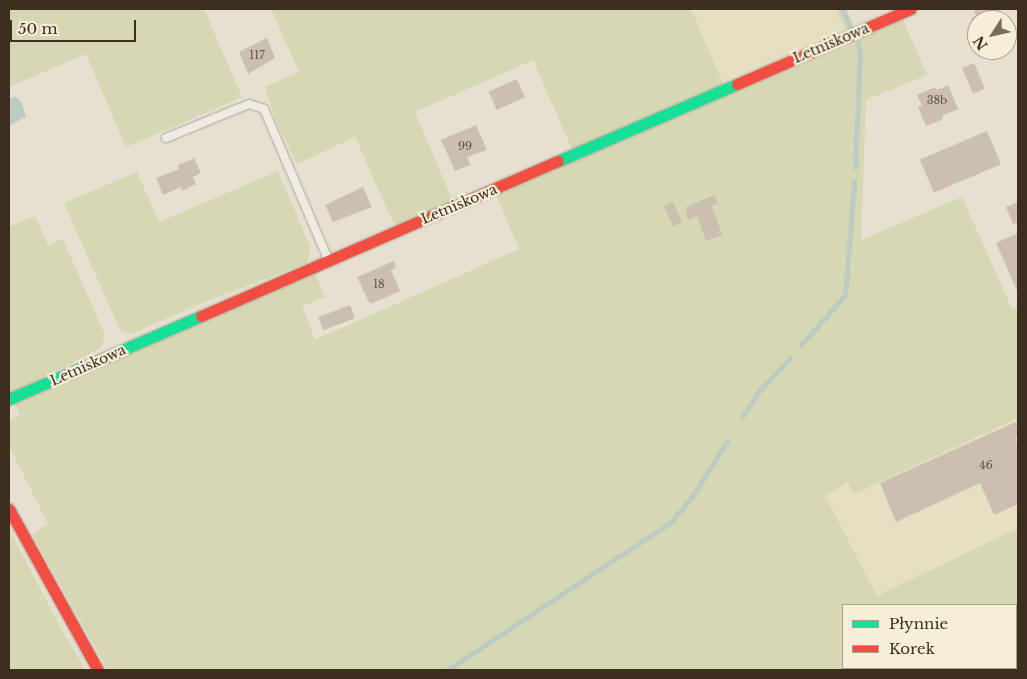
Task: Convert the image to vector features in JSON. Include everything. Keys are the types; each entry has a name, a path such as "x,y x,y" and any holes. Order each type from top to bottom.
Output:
{"street":[{"name":"Letniskowa","path":"9,399 910,9"},
{"path":"9,509 98,670"}],"lane":[{"path":"166,138 249,104 264,109 329,261"}],"shaded area":[{"path":"691,9 836,9 847,32 723,84"},
{"path":"18,98 22,103 26,117 10,125 9,99"},
{"path":"1018,418 1018,528 876,596 825,495 848,482 853,494"}],"green space":[{"path":"9,9 204,9 242,97 126,147 86,54 9,87"},
{"path":"271,9 691,9 723,84 572,149 533,60 415,112 453,202 395,227 355,137 297,164 275,118 265,87 299,72"},
{"path":"836,9 847,9 855,29 847,32"},
{"path":"903,20 927,75 866,100 861,240 962,197 1012,309 1018,307 1018,418 853,494 848,482 825,496 877,596 1018,528 1018,670 108,670 32,534 48,524 9,446 9,421 20,415 14,403 315,274 325,297 302,306 315,340 519,249 496,194"},
{"path":"278,171 311,249 307,263 195,306 131,334 120,330 64,203 137,172 159,222"},
{"path":"35,216 48,245 63,239 105,335 101,348 9,395 9,227"},
{"path":"9,529 63,632 86,670 9,670"}],"building":[{"path":"999,9 1000,10 977,10"},
{"path":"267,38 275,58 248,74 239,52"},
{"path":"974,63 985,89 973,94 962,68"},
{"path":"517,79 525,97 497,110 489,92"},
{"path":"948,85 958,109 942,116 943,119 926,126 918,107 922,106 917,95 935,87 937,90"},
{"path":"476,125 487,150 467,157 470,165 455,171 441,140"},
{"path":"987,131 1001,164 934,193 920,160"},
{"path":"194,158 201,173 193,177 196,184 182,191 181,187 163,195 156,178 179,169 178,165"},
{"path":"363,187 372,207 333,222 325,205"},
{"path":"714,195 718,204 712,206 722,235 706,241 697,216 688,220 686,207"},
{"path":"673,202 682,222 673,226 664,206"},
{"path":"1018,202 1018,222 1013,224 1006,207"},
{"path":"1018,233 1018,293 996,243"},
{"path":"394,261 396,268 391,270 400,291 370,304 357,277"},
{"path":"350,305 355,318 323,330 318,317"},
{"path":"1018,421 1018,437 1015,438 1018,446 1018,504 994,515 980,483 896,522 880,483"}],"waterway":[{"path":"842,9 851,29"},
{"path":"855,167 860,54 858,42"},
{"path":"801,345 845,295 854,182"},
{"path":"743,416 760,390 790,358"},
{"path":"447,670 670,523 692,497 727,441"}],"traffic: fast":[{"path":"558,161 737,84"},
{"path":"9,399 201,316"}],"traffic: jam":[{"path":"737,84 910,9"},
{"path":"201,316 558,161"},
{"path":"9,509 98,670"}]}
